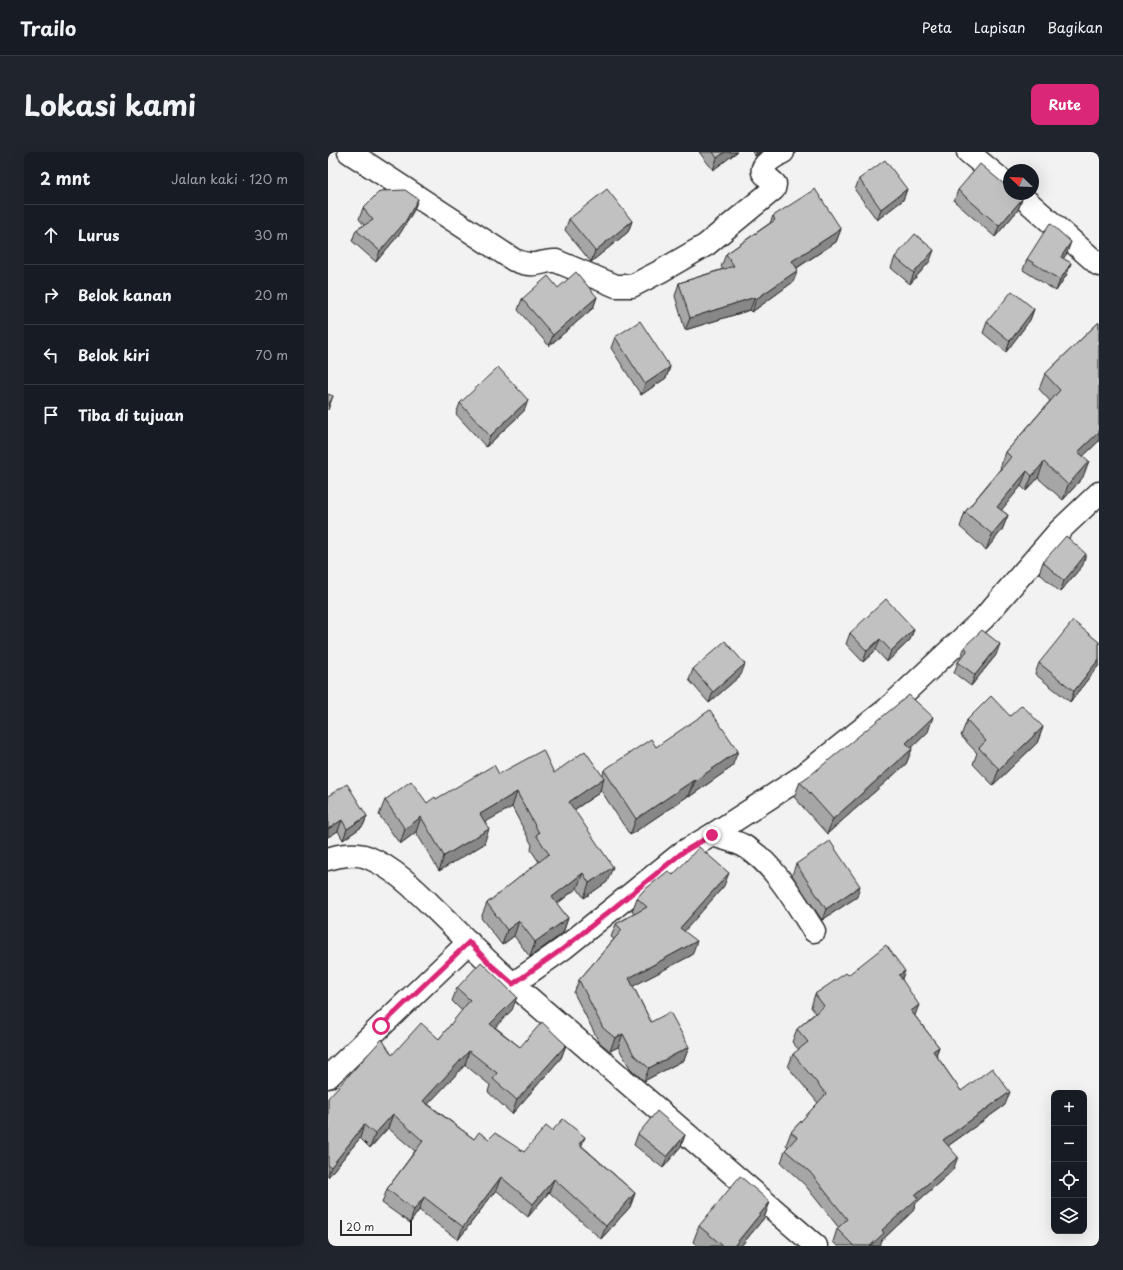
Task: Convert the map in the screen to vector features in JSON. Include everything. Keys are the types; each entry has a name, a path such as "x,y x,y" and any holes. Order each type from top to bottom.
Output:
{"street":[{"path":"349,152 514,260 535,264 556,260 616,286 632,286 661,272 706,245 774,189 775,184 763,172 763,168 765,164 783,152"},
{"path":"968,152 1003,181"},
{"path":"1026,200 1099,265"},
{"path":"513,984 564,948 683,852 800,778 887,709 982,619 1059,531 1099,493"},
{"path":"712,835 744,846 762,860 783,883 814,930"},
{"path":"328,859 336,856 366,856 397,874 416,890 491,965 816,1246"},
{"path":"328,1077 469,942"}],"building":[{"path":"713,152 725,152 717,158"},
{"path":"885,160 907,189 881,209 859,179"},
{"path":"980,164 1003,183 1003,200 1021,200 999,226 958,190"},
{"path":"607,189 632,221 595,251 569,219"},
{"path":"815,189 841,229 792,261 798,270 756,299 755,297 690,318 679,283 734,266 726,254 775,220 773,216"},
{"path":"405,190 418,199 405,222 380,251 356,230 373,220 363,208 380,191"},
{"path":"1050,223 1071,242 1061,257 1071,263 1060,280 1027,259"},
{"path":"915,234 934,250 914,273 895,257"},
{"path":"576,272 597,297 553,335 522,299 548,276 558,288"},
{"path":"1012,291 1034,309 1010,341 987,322"},
{"path":"640,321 670,367 645,384 615,337"},
{"path":"1099,322 1099,432 1078,452 1089,461 1068,485 1044,462 1032,476 1027,471 997,507 1008,515 992,534 965,512 1011,457 1006,452 1060,390 1045,374"},
{"path":"498,367 528,400 490,436 460,403"},
{"path":"328,394 333,396 328,406"},
{"path":"1066,536 1086,554 1064,581 1043,562"},
{"path":"886,599 914,629 891,651 880,639 867,651 850,633"},
{"path":"1073,621 1099,642 1099,659 1074,691 1039,663"},
{"path":"982,630 1000,644 975,675 958,662 967,651 965,646"},
{"path":"725,641 745,664 713,692 693,669"},
{"path":"909,695 933,717 906,743 912,749 833,819 800,782"},
{"path":"991,696 1010,716 1022,705 1043,727 999,769 979,748 986,741 967,720"},
{"path":"710,710 738,751 636,819 604,770 651,739 656,747"},
{"path":"543,750 554,773 585,751 604,778 569,802 613,867 589,883 583,873 552,897 568,918 535,942 519,921 507,930 487,903 549,854 536,835 539,833 517,792 480,814 489,829 444,856 421,817 405,829 385,800 411,781 427,803 435,797 436,799 494,765 499,774"},
{"path":"347,784 367,816 347,829 342,820 328,829 328,796"},
{"path":"830,841 860,886 826,909 796,864"},
{"path":"699,847 729,873 680,928 697,941 629,978 651,1022 670,1012 689,1047 649,1068 634,1055 623,1034 615,1038 603,1028 579,980 622,930 616,924 647,907 637,898 643,891 668,871 673,875"},
{"path":"886,945 905,971 899,975 919,1005 911,1011 939,1047 933,1051 961,1091 992,1068 1010,1092 943,1140 958,1157 915,1195 918,1198 882,1230 884,1233 870,1246 854,1246 837,1229 847,1219 810,1172 785,1150 797,1137 791,1132 826,1094 793,1054 808,1042 797,1029 824,1006 815,994 846,973 848,975"},
{"path":"481,962 517,997 490,1024 520,1047 542,1022 566,1045 517,1100 493,1079 497,1073 469,1051 423,1101 474,1139 479,1132 489,1139 495,1133 524,1152 546,1126 552,1131 563,1119 585,1137 579,1144 635,1193 606,1226 554,1179 533,1204 501,1177 463,1227 424,1197 414,1210 387,1189 423,1141 393,1114 375,1134 364,1125 331,1167 328,1165 328,1098 382,1039 392,1055 421,1023 439,1039 470,1000 457,988"},
{"path":"657,1111 685,1135 667,1157 638,1134"},
{"path":"740,1176 770,1202 734,1246 723,1246 699,1226"}],"route":[{"path":"381,1026 469,942 491,965 513,984 564,948 683,852 712,835"}]}
